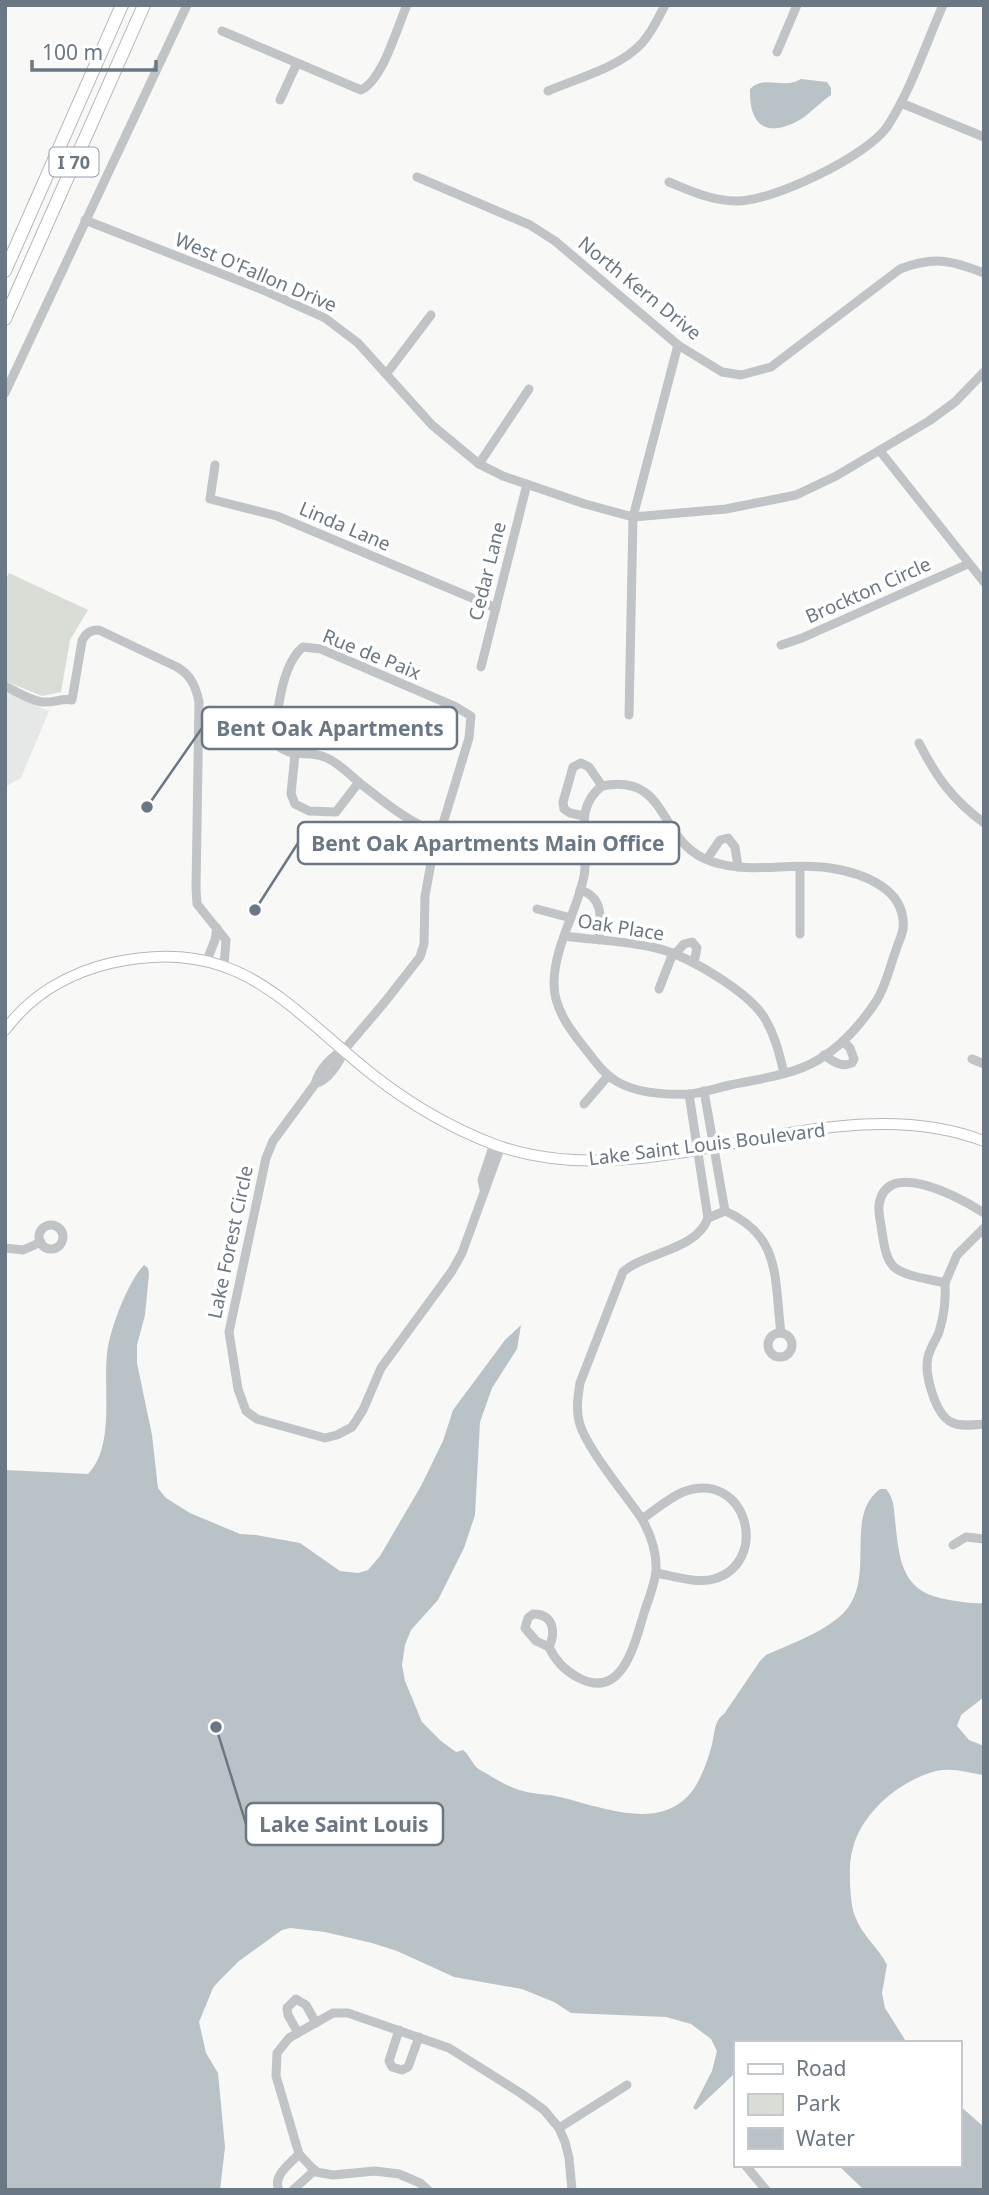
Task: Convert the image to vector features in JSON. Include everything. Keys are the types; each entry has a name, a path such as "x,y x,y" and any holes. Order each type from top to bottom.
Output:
{"highway":[{"name":"I 70","path":"5,271 122,5"},
{"name":"I 70","path":"5,319 144,5"}],"main road":[{"name":"Lake Saint Louis Boulevard","path":"5,1030 24,1008 51,986 94,967 147,957 207,960 261,983 280,996 383,1082 432,1117 497,1145 533,1156 589,1161 628,1159 859,1124 924,1125 959,1131 984,1141"}],"street":[{"path":"5,393 187,5"},
{"path":"222,31 361,90 367,87 379,72 407,5"},
{"path":"548,91 615,63 641,45 665,5"},
{"path":"777,52 797,5"},
{"path":"669,182 705,196 736,201 758,198 800,183 867,148 885,129 901,103 943,5"},
{"path":"280,100 297,63"},
{"path":"901,103 984,137"},
{"name":"North Kern Drive","path":"417,177 530,225 565,250 678,345 722,372 740,375 771,368 900,269 921,261 944,261 984,273"},
{"name":"West O'Fallon Drive","path":"85,220 264,290 325,318 358,343 432,425 479,464 503,476 585,504 634,517 726,509 796,495 880,451 955,402 982,377"},
{"path":"387,373 431,315"},
{"path":"629,715 634,517 678,345"},
{"path":"479,464 529,388"},
{"path":"880,451 984,582"},
{"name":"Linda Lane","path":"215,465 210,499 276,516 496,608"},
{"name":"Cedar Lane","path":"481,667 527,484"},
{"name":"Brockton Circle","path":"781,645 968,564"},
{"path":"5,687 38,701 63,698 72,700 82,641 92,630 99,630 184,671 196,687 199,702 196,762 197,904 226,940 224,966"},
{"name":"Rue de Paix","path":"295,754 282,751 273,741 287,669 293,655 303,647 321,649 456,707 471,716 469,738 439,834 425,896 424,944 420,957 344,1050"},
{"path":"919,743 936,775 953,797 984,823"},
{"path":"359,782 336,812 309,811 295,804 291,794 295,754 324,756 344,769 412,823 439,834"},
{"path":"584,816 570,813 564,808 563,802 573,766 581,763 589,767 602,786"},
{"path":"619,783 635,786 651,795 682,840 707,859 738,867 828,867 856,874 884,887 901,904 903,930 881,994 865,1018 843,1041 817,1061 784,1073 689,1094 644,1091 608,1076 570,1029 559,1006 554,985 556,964 585,873 584,816 589,801 602,786 619,783"},
{"path":"707,859 720,840 728,838 737,853 738,867"},
{"path":"800,867 800,934"},
{"path":"580,890 595,897 598,902 601,920 599,940"},
{"path":"537,909 571,918"},
{"path":"207,960 217,929"},
{"name":"Oak Place","path":"564,936 657,948 694,962 746,998 763,1015 776,1040 784,1073"},
{"name":"Oak Place","path":"659,989 674,954 684,944 692,942 698,948 694,962"},
{"path":"824,1055 837,1064 852,1063 854,1059 850,1048 843,1041"},
{"name":"Lake Forest Circle","path":"344,1050 335,1054 317,1077 315,1084 273,1141 266,1158 229,1332 238,1389 246,1411 257,1419 325,1438 337,1435 352,1426 363,1410 380,1367 452,1271 462,1253 484,1189 482,1181 497,1145"},
{"path":"972,1059 984,1064"},
{"path":"584,1104 608,1076"},
{"path":"704,1091 725,1211"},
{"path":"549,1647 566,1670 582,1679 599,1682 613,1678 625,1667 631,1653 656,1573 655,1552 642,1518 583,1435 578,1419 577,1399 580,1383 623,1272 634,1262 694,1237 708,1218 689,1094"},
{"path":"945,1283 903,1272 891,1263 885,1249 879,1206 884,1193 895,1183 910,1181 969,1203 984,1213"},
{"path":"708,1218 725,1211"},
{"path":"725,1211 749,1224 767,1244 774,1271 781,1333"},
{"path":"984,1228 957,1255 945,1283 946,1295 939,1330 928,1358 927,1371 939,1411 945,1417 951,1422 966,1425 984,1424"},
{"path":"5,1248 27,1249 41,1242"},
{"path":"642,1518 681,1493 697,1489 713,1490 729,1497 740,1508 745,1519 747,1540 740,1558 730,1570 713,1579 691,1579 656,1573"},
{"path":"953,1545 966,1538 984,1539"},
{"path":"298,2033 286,2008 296,1999 306,2005 316,2022"},
{"path":"428,2190 420,2183 399,2174 375,2171 333,2175 315,2170 299,2154 276,2076 277,2053 289,2038 333,2013 348,2013 449,2048 544,2110 559,2128 569,2158 572,2190"},
{"path":"399,2030 389,2061 392,2067 402,2070 408,2067 419,2037"},
{"path":"559,2128 627,2085"},
{"path":"279,2190 276,2179 299,2154"},
{"path":"747,2167 766,2190"},
{"path":"293,2190 315,2170"}],"shaded area":[{"path":"5,692 49,711 21,778 5,787"}],"green space":[{"path":"9,573 88,610 70,640 61,692 42,696 5,681 5,581"}],"water":[{"path":"801,79 827,82 831,95 805,116 785,127 775,128 760,124 752,110 750,89 762,83 788,83"},
{"path":"144,1265 148,1268 145,1315 137,1345 137,1363 152,1435 158,1488 166,1498 190,1513 240,1534 300,1543 340,1571 358,1573 368,1570 380,1556 421,1486 443,1441 453,1410 505,1340 521,1325 517,1349 492,1388 480,1422 475,1515 464,1548 438,1600 411,1630 402,1665 405,1681 422,1722 456,1752 463,1750 480,1770 518,1790 642,1814 674,1807 688,1796 705,1766 720,1717 760,1661 766,1655 830,1624 851,1604 860,1570 863,1517 869,1501 880,1489 886,1489 893,1504 900,1558 909,1579 927,1594 967,1603 984,1603 984,1697 961,1715 957,1726 969,1740 984,1746 984,1775 954,1770 936,1771 897,1790 874,1810 865,1822 851,1857 850,1885 854,1912 862,1930 887,1965 882,1993 885,2008 906,2041 734,2041 734,2074 696,2110 693,2108 712,2071 717,2051 711,2039 691,2024 666,2017 571,2013 554,2002 522,1989 454,1977 397,1951 372,1943 325,1932 290,1928 282,1930 239,1961 219,1981 213,1988 199,2022 206,2053 218,2073 225,2147 220,2190 5,2190 5,1470 88,1474 102,1448 105,1433 109,1344 115,1320"},
{"path":"961,2107 984,2127 984,2190 864,2190 840,2167 961,2167"}],"place":[{"name":"Bent Oak Apartments","path":"147,807"},
{"name":"Bent Oak Apartments Main Office","path":"255,910"},
{"name":"Lake Saint Louis","path":"216,1727"}]}
